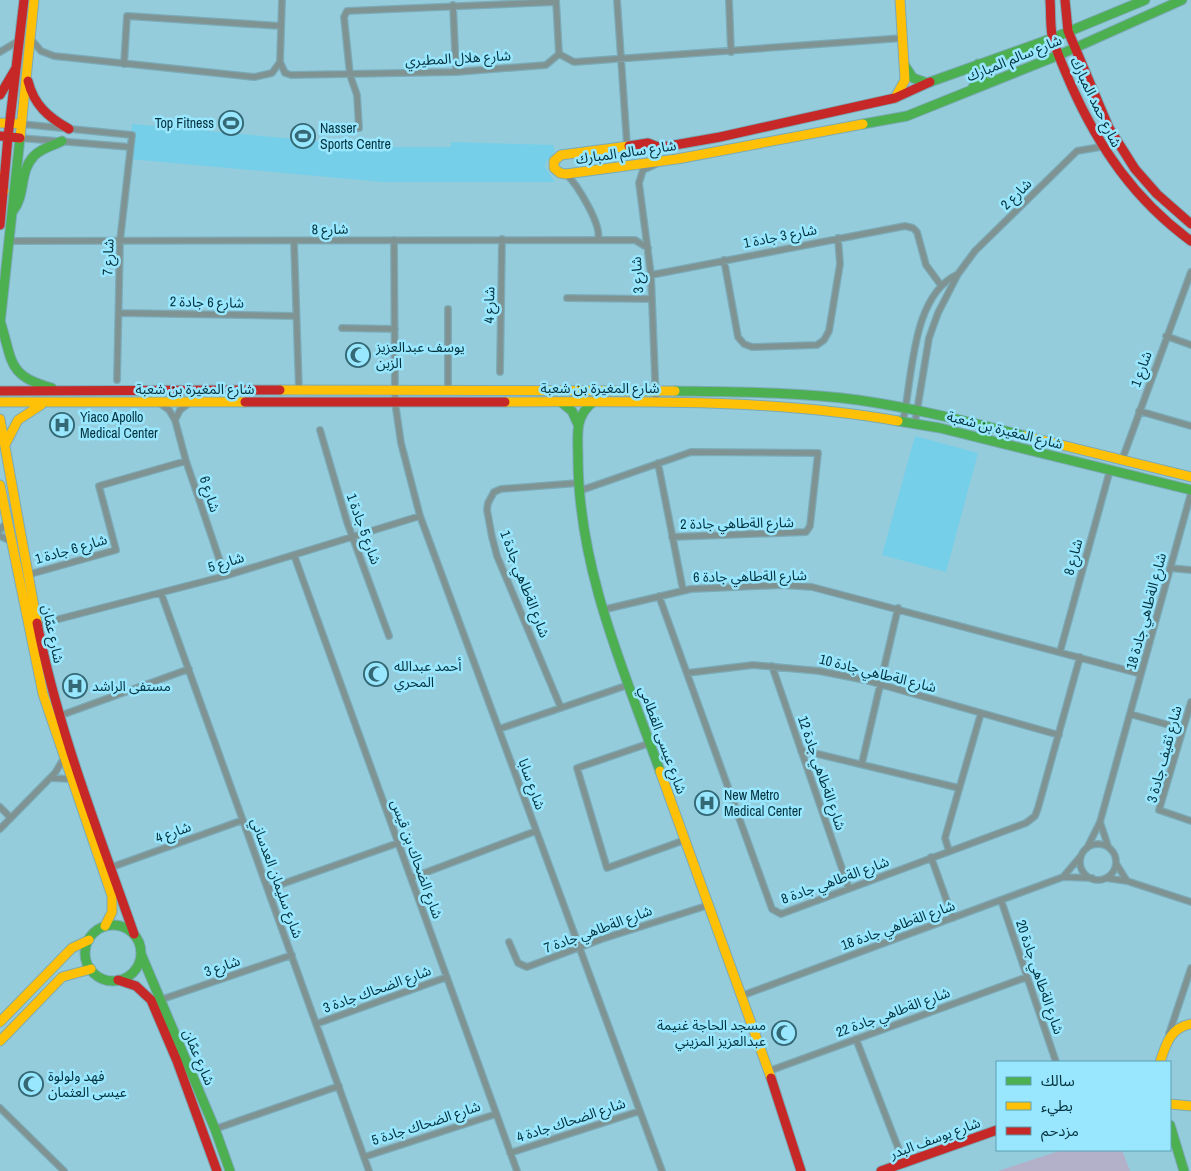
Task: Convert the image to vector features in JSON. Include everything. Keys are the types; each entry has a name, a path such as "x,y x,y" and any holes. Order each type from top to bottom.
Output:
{"main road":[{"path":"0,225 4,192 5,123 16,68 24,0"},
{"path":"34,0 0,323 10,359 22,377 38,385 79,392"},
{"path":"895,98 903,86 904,65 900,0"},
{"name":"شارع حمد المبارك","path":"1050,0 1053,38 1100,146 1138,197 1154,213 1190,241"},
{"name":"شارع حمد المبارك","path":"1065,0 1068,31 1074,48 1096,102 1121,149 1157,194 1191,224"},
{"name":"شارع سالم المبارك","path":"1145,0 1053,38 927,83 895,98 677,145 627,145 558,156 554,161 554,168 560,173 566,174 663,161 907,116 1059,55 1182,0"},
{"path":"1130,6 1127,14 1133,22"},
{"path":"965,93 982,78 983,72 978,64"},
{"path":"904,65 912,78 927,83"},
{"path":"0,95 16,68"},
{"path":"26,74 31,95 39,108 51,119 74,130"},
{"path":"5,123 21,124"},
{"path":"4,137 20,138"},
{"path":"13,212 21,201 26,169 31,158 41,150 62,141"},
{"path":"0,176 4,192"},
{"name":"شارع المغيرة بن شعبة","path":"0,391 299,391 394,388 656,391 821,396 918,411 994,427 1191,477"},
{"name":"شارع المغيرة بن شعبة","path":"0,402 44,404 656,402 820,410 903,420 1110,470 1191,492"},
{"path":"560,402 572,411 578,424"},
{"path":"578,424 584,409 593,402"},
{"path":"4,448 15,421 25,412 44,404"},
{"name":"شارع عمّان","path":"0,418 36,625 59,716 134,934"},
{"name":"شارع عيسى القطامي","path":"578,424 579,487 589,561 602,610 769,1071 802,1171"},
{"name":"شارع عمّان","path":"0,485 43,694 112,896 112,912 105,926"},
{"path":"105,926 124,927 134,934 138,940 141,954 134,971 118,980 106,979 91,969 86,952 89,940 95,932 105,926"},
{"path":"0,1022 72,948 89,940"},
{"name":"شارع عمّان","path":"141,954 215,1129 230,1171"},
{"path":"0,1041 62,977 91,969"},
{"name":"شارع عمّان","path":"118,980 136,986 151,1000 177,1060 217,1171"},
{"path":"1160,1061 1168,1038 1179,1028 1191,1024"},
{"path":"1171,1104 1191,1106"},
{"path":"1171,1128 1184,1171"},
{"name":"شارع يوسف البدر","path":"881,1171 996,1130"}],"street":[{"path":"30,38 41,51 54,56 254,77 272,73 280,62 282,0"},
{"path":"617,0 627,145"},
{"path":"728,0 730,52"},
{"path":"359,128 357,95 350,75 344,17 347,11 437,3 453,5 556,1 559,54 574,62 903,38"},
{"path":"453,5 456,72"},
{"path":"124,64 128,16 281,26"},
{"path":"0,52 20,40"},
{"name":"شارع هلال المطيري","path":"280,62 285,73 291,75 456,72 546,65 559,54"},
{"path":"21,124 74,130 72,136 78,143"},
{"name":"شارع 7","path":"74,130 132,135 120,241 117,380"},
{"path":"20,138 130,147"},
{"name":"شارع 2","path":"915,423 929,338 938,313 958,274 975,251 1077,151 1100,146"},
{"name":"شارع 3","path":"656,402 651,275 639,183 643,170 663,161"},
{"path":"566,174 574,183 599,227 598,239"},
{"name":"شارع 3 جادة 1","path":"651,275 905,226 913,228 919,234 926,265 940,284"},
{"path":"724,260 738,337 741,342 752,346 817,345 824,340 829,331 840,264 838,238"},
{"name":"شارع 4","path":"500,372 502,239"},
{"name":"شارع 8","path":"10,241 294,242 598,239 635,240 648,248"},
{"path":"394,240 395,402"},
{"path":"294,242 299,391"},
{"name":"شارع 1","path":"1122,460 1191,272"},
{"name":"شارع 2","path":"940,284 958,274"},
{"path":"903,420 918,333 940,284"},
{"path":"567,298 652,299"},
{"path":"448,309 448,389"},
{"name":"شارع 6 جادة 2","path":"119,313 296,316"},
{"path":"342,328 395,329"},
{"path":"1166,336 1191,345"},
{"name":"شارع سابا","path":"395,402 401,443 420,516 662,1171"},
{"path":"175,420 180,410 189,403"},
{"name":"شارع 6","path":"161,404 170,410 175,420 186,461 225,576"},
{"path":"1139,411 1191,426"},
{"name":"شارع 5 جادة 1","path":"320,430 337,491 389,636"},
{"name":"شارع الةطاهي جادة 2","path":"579,487 696,452 818,454 810,526 806,532 672,537"},
{"name":"شارع 6 جادة 1","path":"27,575 116,550 99,486 186,461"},
{"path":"658,463 683,590"},
{"name":"شارع 8","path":"1060,652 1110,470"},
{"name":"شارع الةطاهي جادة 1","path":"561,708 497,556 487,510 490,497 494,492 500,490 579,487"},
{"name":"شارع الةطاهي جادة 18","path":"1087,848 1100,822 1191,492"},
{"name":"شارع 5","path":"36,625 225,576 420,516"},
{"path":"0,530 7,522"},
{"path":"0,536 11,541"},
{"name":"شارع الضحاك بن قيس","path":"294,554 517,1171"},
{"path":"1170,568 1191,570"},
{"name":"شارع الةطاهي جادة 6","path":"602,610 683,590 802,586 831,590 1141,674"},
{"name":"شارع سليمان العدساني","path":"162,593 369,1171"},
{"name":"شارع الةطاهي جادة 8","path":"659,596 772,909 784,914 931,857 1026,824 1032,819 1038,808 1080,657"},
{"path":"862,763 898,608"},
{"name":"شارع الةطاهي جادة 10","path":"687,673 734,666 772,666 819,671 880,685 1059,735"},
{"name":"شارع الةطاهي جادة 12","path":"772,666 849,889"},
{"path":"59,716 189,669"},
{"path":"499,729 628,685"},
{"name":"شارع ثقيف جادة 3","path":"1191,702 1159,810 1191,821"},
{"path":"949,851 945,838 981,713"},
{"path":"1130,714 1183,729"},
{"path":"650,743 577,768 607,868 685,840"},
{"path":"801,750 862,763 959,788"},
{"path":"0,829 50,778 64,758"},
{"path":"50,778 71,779"},
{"path":"0,807 11,818"},
{"name":"شارع 4","path":"112,867 243,820"},
{"path":"1100,822 1108,847 1115,854 1116,864 1113,872 1106,878"},
{"path":"411,878 536,831"},
{"path":"268,889 398,843"},
{"path":"1108,847 1095,844 1087,848 1082,856 1082,869 1092,878 1128,881 1191,902"},
{"name":"شارع الةطاهي جادة 18","path":"1063,877 1082,856"},
{"path":"931,857 953,918"},
{"path":"1116,864 1128,881"},
{"name":"شارع الةطاهي جادة 18","path":"741,996 1063,877 1092,878"},
{"name":"شارع الةطاهي جادة 20","path":"1000,900 1056,1061"},
{"name":"شارع الةطاهي جادة 7","path":"510,942 518,963 525,967 709,905"},
{"name":"شارع 3","path":"160,1000 292,955"},
{"path":"1168,1038 1191,968"},
{"name":"شارع الةطاهي جادة 22","path":"769,1071 1027,976"},
{"name":"شارع الضحاك جادة 3","path":"316,1024 447,977"},
{"path":"856,1039 904,1163"},
{"path":"215,1129 338,1086"},
{"path":"0,1108 61,1170"},
{"name":"شارع الضحاك جادة 4","path":"510,1153 640,1111"},
{"name":"شارع الضحاك جادة 5","path":"364,1157 496,1114"}],"shaded area":[{"path":"132,124 383,147 451,147 451,142 553,145 555,151 546,162 545,167 555,182 383,182 129,159"},
{"path":"915,436 978,453 946,572 882,555"},
{"path":"1059,1151 1122,1151 1130,1171 998,1171"}],"traffic: fast":[{"path":"930,82 1053,38 1145,0"},
{"path":"863,124 907,116 1059,55 1182,0"},
{"path":"973,87 983,78 983,72 978,64"},
{"path":"905,66 913,78 927,83"},
{"path":"0,324 20,138"},
{"path":"13,211 20,198 29,162 40,151 62,141"},
{"path":"0,321 10,356 19,372 26,378 52,388"},
{"path":"675,391 744,392 835,397 921,411 1025,436"},
{"path":"561,402 572,411 578,424"},
{"path":"593,402 583,414 578,427 580,498 586,538 594,578 605,617 660,771"},
{"path":"898,421 940,428 1191,490"},
{"path":"113,925 133,933 141,953 133,973 113,981 93,973 85,953 93,933 113,925"},
{"path":"141,954 215,1129 230,1171"},
{"path":"1171,1128 1184,1171"}],"traffic: slow":[{"path":"20,138 34,0"},
{"path":"895,98 905,80 900,0"},
{"path":"0,123 21,124"},
{"path":"629,146 561,155 554,161 554,168 560,173 566,174 677,159 863,124"},
{"path":"0,176 4,191"},
{"path":"280,390 675,391"},
{"path":"0,402 245,402"},
{"path":"505,402 652,402 751,405 800,408 898,421"},
{"path":"5,445 18,420 41,405"},
{"path":"0,419 37,623"},
{"path":"1025,436 1191,477"},
{"path":"0,485 43,694 112,896 112,912 105,926"},
{"path":"660,771 771,1078"},
{"path":"0,1022 72,948 89,940"},
{"path":"0,1041 62,977 91,969"},
{"path":"1160,1061 1167,1043 1174,1033 1178,1029 1191,1024"},
{"path":"1171,1104 1191,1106"}],"traffic: jam":[{"path":"8,137 24,0"},
{"path":"1050,0 1051,31 1056,48 1071,85 1094,130 1120,171 1136,190 1171,225 1191,241"},
{"path":"1065,0 1068,31 1109,128 1135,169 1157,194 1191,224"},
{"path":"0,95 16,68"},
{"path":"28,81 34,97 43,110 69,129"},
{"path":"629,146 648,143 658,147 669,146 720,137 895,98 930,82"},
{"path":"0,136 20,138"},
{"path":"0,225 8,137"},
{"path":"0,391 280,390"},
{"path":"245,402 505,402"},
{"path":"37,623 67,741 134,934"},
{"path":"118,980 136,986 151,1000 177,1061 217,1171"},
{"path":"771,1078 801,1171"},
{"path":"881,1171 996,1130"}],"place":[{"name":"Top Fitness","path":"231,123"},
{"name":"Nasser Sports Centre","path":"303,136"},
{"name":"يوسف عبدالعزيز الزبن","path":"358,355"},
{"name":"Yiaco Apollo Medical Center","path":"62,425"},
{"name":"أحمد عبدالله المحري","path":"376,674"},
{"name":"مستفى الراشد","path":"75,686"},
{"name":"New Metro Medical Center","path":"707,803"},
{"name":"مسجد الحاجة غنيمة عبدالعزيز المزيني","path":"784,1033"},
{"name":"فهد ولولوة عيسى العثمان","path":"31,1084"}]}
